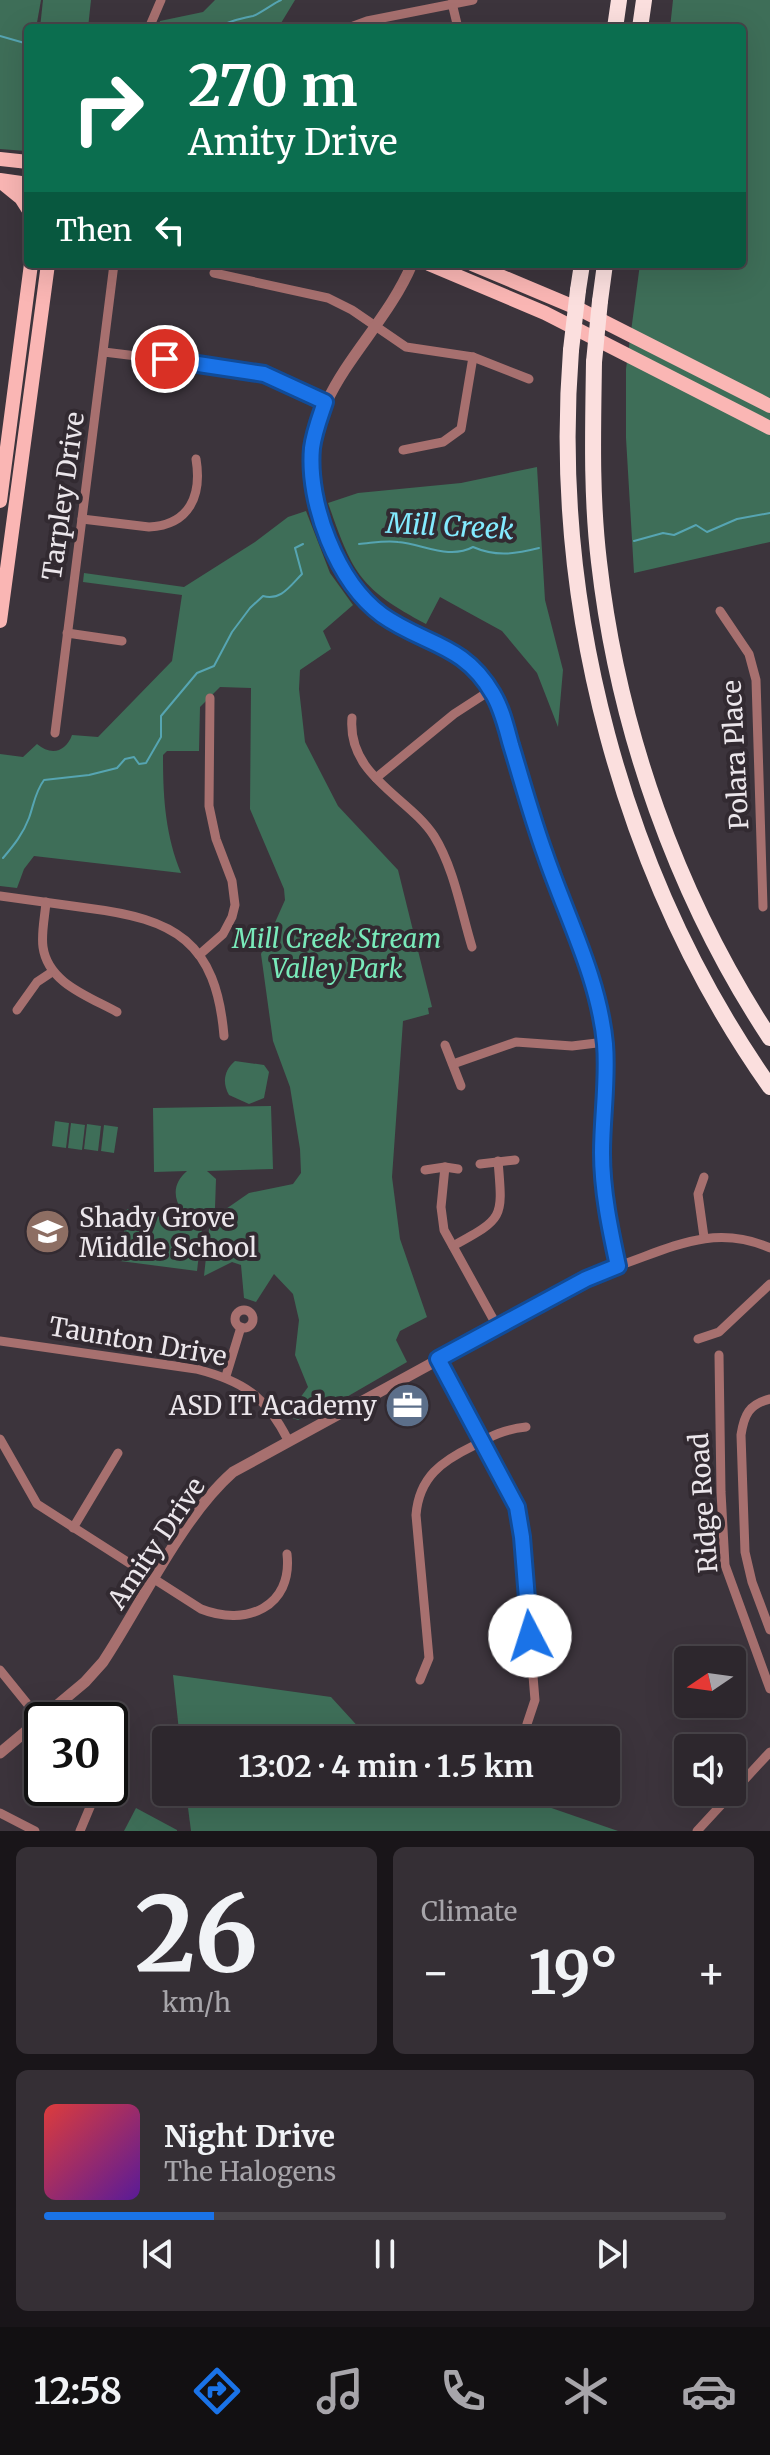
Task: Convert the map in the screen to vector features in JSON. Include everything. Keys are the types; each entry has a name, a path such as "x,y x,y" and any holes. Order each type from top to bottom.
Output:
{"highway":[{"path":"616,24 619,0"},
{"path":"641,24 644,0"},
{"path":"581,268 567,400 568,483 573,550 593,671 620,781 644,849 707,983 770,1087"},
{"path":"604,268 594,362 593,491 598,558 608,623 632,729 656,807 691,895 736,983 770,1038"}],"main road":[{"path":"0,159 24,162"},
{"path":"0,181 24,184"},
{"path":"0,181 24,203"},
{"path":"0,501 30,268"},
{"path":"0,621 47,268"},
{"path":"438,268 545,313 770,428"},
{"path":"482,268 579,309 770,406"}],"street":[{"path":"151,24 161,0"},
{"path":"359,24 473,0"},
{"path":"452,3 457,24"},
{"name":"Tarpley Drive","path":"55,733 114,268"},
{"path":"410,268 404,284 347,362 325,402 313,438 312,481 319,513 341,569 359,593 383,615 473,665 491,690 502,713 544,853 597,997 606,1067 602,1155 607,1210 618,1266"},
{"path":"214,273 328,298 352,310 406,347 473,357 529,379"},
{"path":"104,352 264,374 325,402"},
{"path":"403,450 443,442 461,429 473,357"},
{"path":"82,519 149,527 178,518 193,503 197,493 200,481 196,459"},
{"name":"Polara Place","path":"720,611 749,654 756,680 765,759 763,907"},
{"path":"67,633 122,641"},
{"path":"376,778 454,714 491,690"},
{"path":"199,955 223,934 235,905 232,881 216,839 209,806 210,698"},
{"path":"352,718 351,732 355,743 376,778 434,837 446,863 472,947"},
{"path":"0,896 117,912 151,919 170,929 199,955 216,986 224,1036"},
{"path":"46,902 42,944 52,972 69,986 117,1012"},
{"path":"17,1010 37,982 52,972"},
{"path":"453,1064 516,1042 572,1046 605,1042"},
{"path":"445,1045 461,1086"},
{"path":"480,1164 515,1160"},
{"path":"453,1246 495,1222 500,1211 498,1161"},
{"path":"445,1167 442,1218 453,1246 497,1326"},
{"path":"425,1170 458,1169"},
{"path":"704,1177 698,1194 704,1237"},
{"name":"Amity Drive","path":"62,1702 103,1662 194,1515 218,1485 254,1459 586,1279 704,1237 739,1237 770,1248"},
{"path":"698,1339 719,1332 770,1284"},
{"path":"226,1376 241,1327"},
{"name":"Taunton Drive","path":"0,1341 226,1376 245,1386 264,1403 288,1440"},
{"name":"Ridge Road","path":"719,1355 725,1565 770,1689"},
{"path":"438,1359 512,1496 520,1519 535,1700 527,1724"},
{"path":"770,1399 748,1410 743,1418 741,1435 745,1552 752,1582 770,1630"},
{"path":"420,1680 429,1658 417,1502 431,1473 450,1457 503,1430 526,1427"},
{"path":"0,1439 37,1504 154,1580 218,1616 246,1616 272,1602 282,1590 289,1571 287,1554"},
{"path":"73,1528 118,1453"},
{"path":"0,1670 26,1702"},
{"name":"Amity Drive","path":"0,1753 24,1734"},
{"path":"697,1831 770,1752"},
{"path":"80,1831 90,1806"},
{"path":"0,1813 35,1831"}],"green space":[{"path":"0,0 41,0 37,24 24,24 24,151 0,149"},
{"path":"43,0 91,0 88,24 40,24"},
{"path":"215,0 295,0 280,24 159,24 160,21 203,12"},
{"path":"673,0 770,0 770,542 634,573 626,438 626,369 639,268 746,268 746,24 670,24"},
{"path":"537,467 545,600 563,670 558,727 537,673 502,631 440,597 426,624 372,589 352,563 328,503 358,493 461,483"},
{"name":"Mill Creek Stream Valley Park","path":"306,511 330,573 353,605 323,631 331,649 300,670 305,742 338,806 398,870 432,1007 428,1008 429,1014 403,1021 392,1177 400,1239 427,1317 400,1331 396,1340 407,1362 319,1413 317,1410 298,1420 287,1416 308,1387 295,1355 299,1320 293,1294 274,1274 256,1302 244,1298 241,1265 232,1262 204,1276 210,1220 249,1193 293,1184 301,1173 290,1087 273,1041 261,954 285,900 284,889 250,809 251,688 220,687 200,707 199,751 167,751 163,755 166,815 171,844 181,873 34,856 24,869 17,888 0,886 0,754 23,757 37,744 53,751 66,745 72,735 98,737 172,661 182,595 83,582 84,573 184,587 288,517"},
{"path":"235,1061 264,1065 269,1072 264,1098 249,1104 229,1095 225,1077"},
{"path":"271,1106 273,1169 207,1171 216,1179 215,1208 208,1214 182,1211 176,1190 179,1180 187,1171 154,1172 153,1108"},
{"path":"55,1121 69,1123 66,1148 52,1146"},
{"path":"71,1123 85,1125 82,1150 68,1148"},
{"path":"87,1124 101,1126 98,1151 84,1149"},
{"path":"104,1125 118,1127 114,1153 101,1151"},
{"path":"127,1209 203,1220 197,1271 120,1261"},
{"path":"173,1675 331,1697 358,1726 178,1726"},
{"path":"188,1806 546,1806 618,1831 191,1831"},
{"path":"136,1808 177,1830 177,1831 124,1831"}],"waterway":[{"path":"225,24 253,16 281,0"},
{"path":"0,36 24,43"},
{"name":"Mill Creek","path":"634,541 663,533 674,535 696,525 707,532 737,519 770,513"},
{"name":"Mill Creek","path":"359,544 393,541 445,552 473,547 506,554 539,548"},
{"name":"Mill Creek","path":"3,858 24,829 44,780 117,768 125,759 134,757 139,764 146,763 161,737 161,716 197,673 214,666 232,632 250,608 263,596 275,596 285,591 302,574 295,548 303,544"}],"place":[{"name":"Shady Grove Middle School","path":"48,1232"},
{"name":"ASD IT Academy","path":"408,1405"}],"route":[{"path":"165,359 264,374 325,402 313,438 312,481 319,513 341,569 359,593 383,615 448,649 473,665 484,678 502,713 544,853 597,997 606,1067 602,1155 607,1210 618,1266 586,1279 438,1359 517,1507 530,1636"}]}
